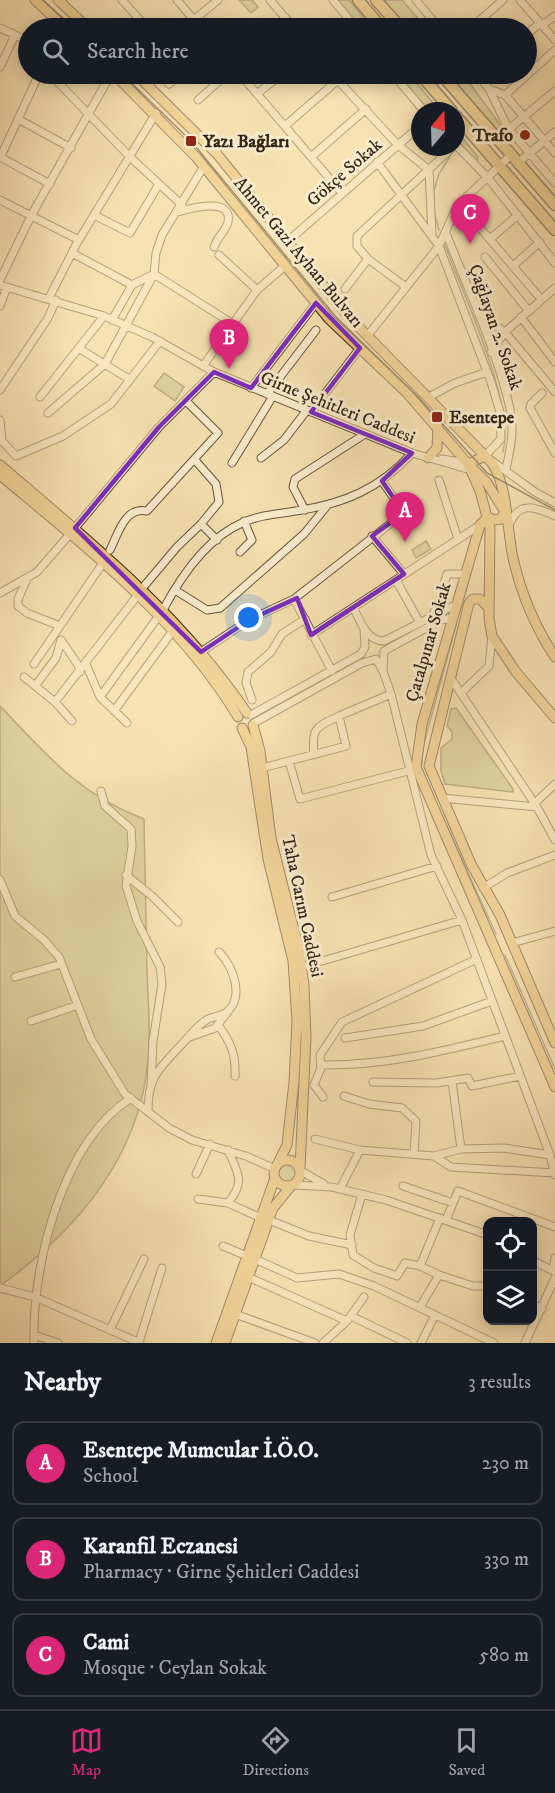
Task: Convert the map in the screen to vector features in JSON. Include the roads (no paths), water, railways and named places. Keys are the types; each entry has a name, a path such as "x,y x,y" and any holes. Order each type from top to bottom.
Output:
{"highway":[{"path":"358,0 373,18"},
{"path":"376,0 392,18"},
{"path":"429,84 444,102"},
{"path":"450,84 555,205"},
{"path":"465,127 555,230"}],"main road":[{"path":"34,0 54,18"},
{"path":"58,0 77,18"},
{"name":"Ahmet Gazi Ayhan Bulvarı","path":"124,84 156,113 204,166 329,319 438,427 469,467 488,517 492,549 489,608 492,636 516,672 555,718"},
{"name":"Ahmet Gazi Ayhan Bulvarı","path":"146,84 217,154 347,315 485,456 499,477 509,533 529,610 552,645 555,657"},
{"path":"430,459 437,448 438,427"},
{"path":"485,456 469,467 487,483 505,512 499,520 488,517"},
{"name":"Taha Carım Caddesi","path":"0,465 201,652 249,719 262,768 271,838 302,968 306,1029 300,1170"},
{"name":"Taha Carım Caddesi","path":"0,475 72,531 137,596 160,614 172,632 249,719"},
{"name":"Çatalpınar Sokak","path":"488,517 480,525 419,734 415,762 416,783 555,1087"},
{"path":"492,549 499,537 509,533"},
{"name":"Çatalpınar Sokak","path":"429,766 469,603 473,599 480,598 489,608"},
{"name":"Taha Carım Caddesi","path":"216,1343 265,1219 276,1170 287,1145 294,1082 297,1021 294,971 266,849 251,747 238,722 249,719"},
{"path":"429,766 483,888 500,915 551,1023 555,1043"},
{"path":"290,1160 300,1170 299,1180 292,1185 282,1185 276,1170 290,1160"},
{"name":"Taha Carım Caddesi","path":"265,1219 280,1196 292,1185"},
{"name":"Taha Carım Caddesi","path":"225,1343 248,1277 251,1258"}],"street":[{"path":"122,0 138,18"},
{"path":"177,0 192,18"},
{"path":"196,18 218,0"},
{"path":"270,0 286,18"},
{"path":"333,0 348,18"},
{"path":"416,0 431,18"},
{"path":"422,7 429,0"},
{"path":"482,18 503,0"},
{"path":"520,0 536,18"},
{"path":"537,27 555,16"},
{"path":"537,19 555,40"},
{"path":"0,28 18,36"},
{"path":"0,67 15,35"},
{"path":"537,66 555,50"},
{"path":"34,84 0,157 50,184"},
{"path":"60,84 130,157 182,205"},
{"path":"0,280 32,214 107,84"},
{"path":"198,100 216,84"},
{"path":"248,84 342,193"},
{"path":"257,94 270,84"},
{"path":"285,126 333,84"},
{"path":"342,84 397,144 429,170 432,237"},
{"path":"401,84 416,102"},
{"path":"486,84 508,129 554,178"},
{"path":"505,95 517,84"},
{"path":"489,89 505,95 555,153"},
{"path":"497,139 525,119 555,92"},
{"path":"311,157 366,110"},
{"path":"0,390 48,318 53,299 72,253 156,113"},
{"path":"18,119 71,148"},
{"path":"368,335 439,246 457,206 499,167 530,153 555,132"},
{"name":"Gökçe Sokak","path":"288,241 411,133"},
{"path":"406,287 368,259 357,246 358,233 444,156"},
{"path":"465,156 488,178 555,263"},
{"name":"Çağlayan 2. Sokak","path":"376,162 439,246 487,372 500,412 501,439 485,456"},
{"path":"48,413 105,364 154,274 160,241 204,166"},
{"path":"94,215 130,233 159,184"},
{"path":"0,200 32,214 79,240"},
{"path":"177,212 216,206 225,210 228,224 214,247"},
{"path":"470,215 541,299"},
{"path":"490,239 518,215"},
{"name":"Çağlayan 2. Sokak","path":"446,233 477,312 511,415 512,441 506,469"},
{"path":"513,266 540,242"},
{"path":"72,253 132,285"},
{"path":"219,255 257,290"},
{"path":"485,257 528,310"},
{"path":"345,289 368,259"},
{"path":"203,366 257,290 286,265"},
{"path":"112,320 132,285 154,274"},
{"path":"154,274 233,324"},
{"path":"0,306 3,286"},
{"name":"Girne Şehitleri Caddesi","path":"3,286 104,316 160,341 214,372 250,388 412,453 430,459 454,459 469,467"},
{"path":"491,352 506,332 528,310 555,288"},
{"path":"250,388 316,303"},
{"path":"477,312 506,332 555,392"},
{"path":"39,397 80,349 104,316"},
{"path":"521,317 555,362"},
{"path":"232,463 270,395 316,330"},
{"path":"0,420 2,441 12,455 20,456 36,446 63,436 111,404 160,341"},
{"path":"261,458 284,440 360,348"},
{"path":"80,349 129,379"},
{"path":"0,584 2,592 37,572 159,427 214,372"},
{"path":"429,397 455,383 487,372"},
{"path":"542,393 530,408 555,453"},
{"path":"110,550 131,512 138,509 147,511 218,433 186,401"},
{"path":"305,510 293,487 295,479 365,434"},
{"path":"100,697 196,561 217,540 244,521 326,507 354,497 382,481 412,453"},
{"path":"485,456 535,492 555,502"},
{"path":"145,585 219,502 216,484 195,460"},
{"path":"439,480 458,539"},
{"path":"201,652 249,620 294,600 372,536 404,513 382,481"},
{"path":"175,590 207,609 220,608 304,534 326,507"},
{"path":"509,533 515,515 528,507 536,507 555,516"},
{"path":"240,552 252,540 244,521"},
{"path":"201,524 217,540"},
{"path":"311,635 480,525"},
{"path":"372,536 404,574"},
{"path":"34,664 103,563"},
{"path":"432,616 441,600 447,574 465,574"},
{"path":"28,577 18,599 20,609 59,627"},
{"path":"396,580 420,623"},
{"path":"56,702 137,596"},
{"path":"294,600 332,670"},
{"path":"249,719 358,657 372,640 390,639 457,604"},
{"path":"354,609 364,628 378,641 384,651 383,671"},
{"path":"249,719 357,665 376,659 384,651 441,620 452,618"},
{"path":"252,700 246,683 248,672 271,652 282,634 305,619"},
{"path":"35,686 56,658 61,640 59,627"},
{"path":"364,628 367,656 376,659 391,694 408,771 416,783 437,866 477,959 555,1174 451,1167 434,1156"},
{"path":"114,711 172,632"},
{"path":"461,693 489,666 492,636"},
{"path":"61,640 78,665 80,672"},
{"path":"86,664 100,697 127,723"},
{"path":"450,676 536,805 555,840"},
{"path":"24,678 56,702 72,721"},
{"path":"314,755 312,736 318,726 391,694"},
{"path":"262,768 346,746 339,716"},
{"path":"289,761 300,799 408,771"},
{"path":"416,783 429,766"},
{"path":"536,805 554,786"},
{"path":"101,790 105,806 131,829 132,846 126,875 129,902 160,967 162,984 152,1051 148,1110"},
{"path":"442,798 536,805"},
{"path":"483,888 507,873 555,855"},
{"path":"332,897 437,866"},
{"path":"126,875 178,922"},
{"path":"0,880 15,916 44,940 61,964 75,1006 108,1069 131,1098 169,1128 192,1140 228,1150 276,1170"},
{"path":"302,968 462,920"},
{"path":"512,944 555,930"},
{"path":"187,1038 209,1031 218,1025 234,1001 234,974 219,952"},
{"path":"323,1097 314,1084 321,1065 321,1052 342,1022 477,959"},
{"path":"15,976 61,964"},
{"path":"345,1038 423,1026 492,1000"},
{"path":"31,1021 75,1006"},
{"path":"151,1084 166,1059 187,1038 209,1018 227,1013"},
{"path":"218,1025 230,1040 236,1058 236,1076"},
{"path":"321,1065 350,1066 427,1055 505,1036"},
{"path":"373,1082 437,1083 468,1078 472,1086 520,1076"},
{"path":"452,1081 461,1149"},
{"path":"344,1096 369,1104 402,1108 416,1121 414,1154"},
{"path":"58,1343 34,1339 35,1297 53,1219 72,1172 98,1127 112,1110 131,1098"},
{"path":"315,1139 360,1150 434,1156 461,1149 504,1148 550,1155"},
{"path":"196,1174 210,1144"},
{"path":"228,1150 240,1181 237,1191 228,1203"},
{"path":"340,1189 360,1150"},
{"path":"300,1170 332,1187"},
{"path":"292,1185 332,1187 362,1194 483,1233"},
{"path":"403,1186 453,1203"},
{"path":"420,1266 458,1191 555,1227"},
{"path":"362,1194 350,1235 353,1255 374,1268 397,1276 407,1262 473,1286 483,1286"},
{"path":"198,1199 228,1203 309,1236 352,1245"},
{"path":"223,1246 297,1278 339,1274 374,1286 494,1343"},
{"path":"525,1343 542,1309 554,1274 555,1258"},
{"path":"110,1330 144,1259"},
{"path":"537,1263 554,1274"},
{"path":"0,1288 35,1297 139,1343 162,1268"},
{"path":"420,1307 439,1275"},
{"path":"248,1277 407,1343"},
{"path":"323,1343 349,1318 364,1297"},
{"path":"537,1306 542,1309"},
{"path":"235,1314 315,1343"},
{"path":"421,1343 435,1315"}],"waterway":[{"path":"433,194 439,174 450,156"},
{"path":"434,211 439,230"},
{"path":"444,243 495,378 505,431 503,452"},
{"path":"464,597 468,583"},
{"path":"423,747 456,626"},
{"path":"422,755 422,763"},
{"path":"439,809 496,934"},
{"path":"505,955 555,1069"}],"tram line":[{"path":"43,0 63,18"},
{"path":"132,84 191,141 336,317 419,398 487,473 555,510"}],"place":[{"name":"Trafo","path":"525,135"},
{"name":"Yazı Bağları","path":"191,141"},
{"name":"Cami","path":"470,244"},
{"name":"Karanfil Eczanesi","path":"229,369"},
{"name":"Esentepe","path":"437,417"},
{"name":"Esentepe Mumcular İ.Ö.O.","path":"405,542"}]}
